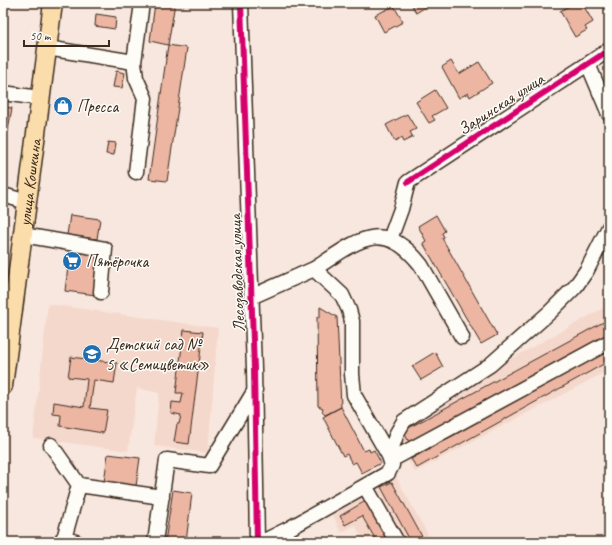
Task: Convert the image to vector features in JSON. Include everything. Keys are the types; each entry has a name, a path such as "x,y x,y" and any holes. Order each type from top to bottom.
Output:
{"main road":[{"name":"улица Кошкина","path":"4,374 53,3"}],"street":[{"path":"136,172 146,98 136,78 134,62 142,3"},
{"name":"Лесозаводская улица","path":"241,3 254,390 257,542"},
{"path":"47,48 134,62"},
{"name":"Заринская улица","path":"390,239 401,210 408,182 609,50"},
{"path":"588,64 609,114"},
{"path":"3,93 40,98"},
{"path":"3,195 27,202"},
{"path":"262,542 388,473 391,470 390,458 397,433 404,421 490,365 550,312 575,287 587,270 609,227"},
{"path":"23,235 105,249 101,292"},
{"path":"251,297 314,269 351,246 369,238 380,237 390,239 402,246 414,256 421,265 462,337"},
{"path":"314,269 342,295 349,310 352,321 352,374 354,395 390,458"},
{"path":"390,458 609,342"},
{"path":"155,542 168,460 209,466 254,390"},
{"path":"51,445 79,485 162,497"},
{"path":"67,541 79,485"},
{"path":"365,486 397,542"}],"shaded area":[{"name":"Детский сад № 5 «Семицветик»","path":"48,304 218,328 208,453 154,446 159,393 137,388 128,451 33,438"},
{"path":"609,305 609,370 415,472 394,438 398,421"},
{"path":"396,477 432,542 364,542 355,525 341,533 332,513"}],"building":[{"path":"155,3 175,3 168,45 150,41"},
{"path":"411,3 432,3 416,13"},
{"path":"574,3 582,3 593,22 585,27 587,30 575,37 560,11"},
{"path":"394,6 403,22 384,32 375,15"},
{"path":"96,14 116,17 115,29 95,26"},
{"path":"168,45 187,48 167,181 149,179"},
{"path":"451,61 459,74 479,62 492,83 470,97 468,93 459,98 442,67"},
{"path":"116,71 125,73 122,88 113,87"},
{"path":"435,90 446,108 432,116 435,120 429,123 416,102"},
{"path":"3,107 12,108 6,141 3,141"},
{"path":"407,114 416,129 410,132 413,137 403,142 401,138 395,142 386,125"},
{"path":"108,142 116,143 114,155 106,154"},
{"path":"3,149 7,150 6,161 3,160"},
{"path":"70,215 100,219 97,239 67,235"},
{"path":"436,215 445,231 442,233 444,237 442,238 497,335 481,344 423,243 426,241 418,226"},
{"path":"70,250 101,254 96,295 65,291"},
{"path":"320,307 337,317 341,407 325,415 322,412 323,408 318,406 317,317 320,317"},
{"path":"609,319 609,333 409,442 403,431"},
{"path":"184,330 203,332 189,444 174,442 177,424 179,424 181,415 171,413 172,402 181,403 183,393 176,393"},
{"path":"609,349 609,361 417,468 411,459"},
{"path":"435,352 443,367 421,380 412,366"},
{"path":"71,357 117,363 114,383 94,380 90,408 107,410 103,433 60,426 61,415 53,414 54,402 84,407 87,379 68,377"},
{"path":"341,407 364,451 369,449 370,452 374,450 381,463 362,473 356,462 352,464 347,454 343,456 323,417"},
{"path":"108,454 140,458 136,486 104,482"},
{"path":"392,482 425,542 411,542 381,487"},
{"path":"173,490 192,493 186,542 165,542"},
{"path":"367,500 391,542 377,542 362,516 345,525 340,516"}],"cycle path":[{"path":"241,3 254,369 257,542"},
{"path":"408,182 609,50"}],"place":[{"name":"Пресса","path":"63,106"},
{"name":"Пятёрочка","path":"72,261"},
{"name":"Детский сад № 5 «Семицветик»","path":"92,354"}]}
